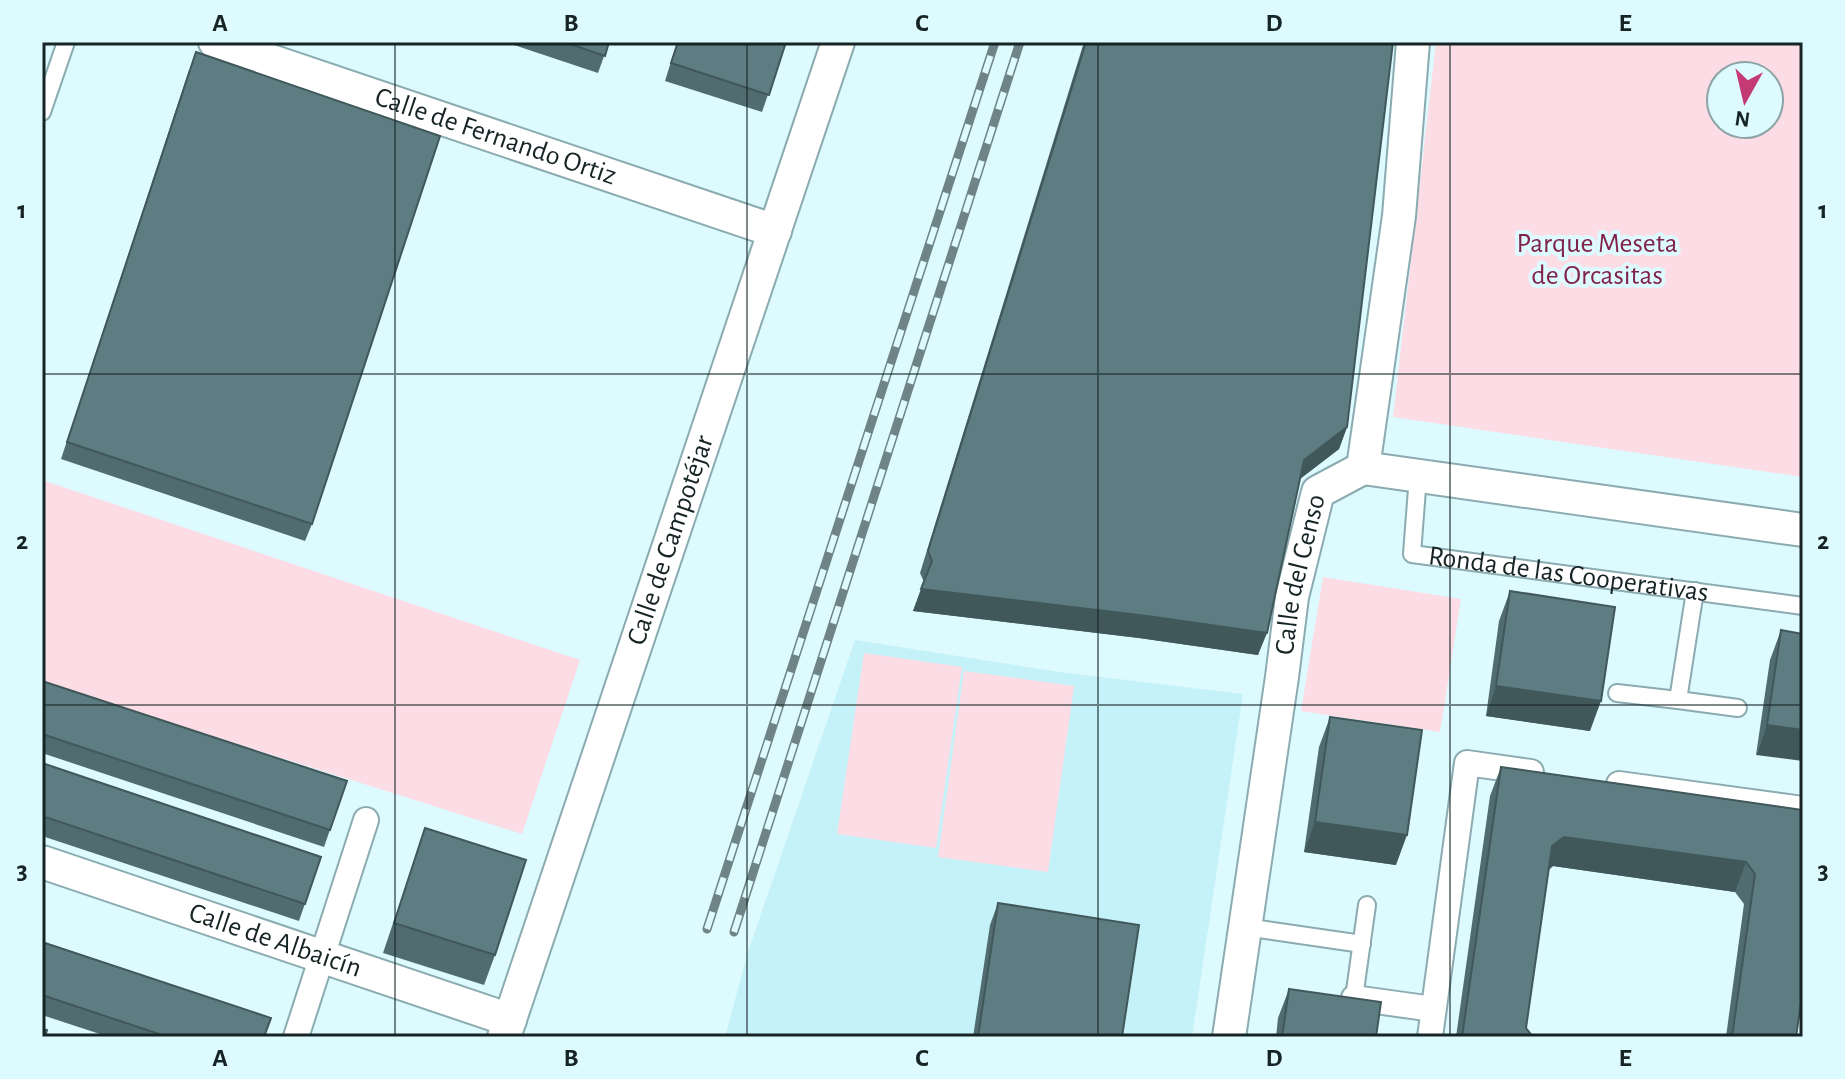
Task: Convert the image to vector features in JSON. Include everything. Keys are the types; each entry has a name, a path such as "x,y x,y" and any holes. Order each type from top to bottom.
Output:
{"street":[{"name":"Calle de Fernando Ortiz","path":"215,42 775,231"},
{"name":"Calle de Campotéjar","path":"507,1028 838,42"},
{"name":"Calle del Censo","path":"1229,1037 1292,597 1318,492 1363,468 1399,216 1413,42"},
{"path":"1363,468 1803,530"},
{"path":"1430,1037 1467,763 1559,776"},
{"path":"1589,780 1803,809"},
{"path":"296,1037 366,820"},
{"name":"Calle de Albaicín","path":"42,862 322,956 507,1028"},
{"path":"1354,998 1433,1009"}],"lane":[{"path":"42,112 66,42"},
{"name":"Ronda de las Cooperativas","path":"1418,476 1412,554 1803,606"},
{"path":"1678,700 1695,591"},
{"path":"1617,693 1738,708"},
{"path":"1354,998 1367,905"},
{"path":"1245,927 1362,944"}],"shaded area":[{"path":"855,640 1059,672 1243,694 1192,1037 725,1037 748,952"}],"green space":[{"name":"Parque Meseta de Orcasitas","path":"1436,42 1803,42 1803,477 1393,417"},
{"path":"42,480 580,660 522,834 42,682"},
{"path":"1323,577 1461,599 1440,732 1301,711"},
{"path":"864,653 962,667 936,848 837,834"},
{"path":"964,671 1074,686 1048,872 938,857"}],"building":[{"path":"564,42 609,42 605,56"},
{"path":"678,42 786,42 769,95 671,63"},
{"path":"1086,42 1393,42 1347,427 1304,460 1267,633 921,589 932,561 928,551"},
{"path":"196,52 440,136 312,524 67,442"},
{"path":"1510,591 1615,607 1601,701 1496,686"},
{"path":"1781,630 1803,634 1803,730 1767,725"},
{"path":"42,681 347,781 330,830 42,734"},
{"path":"1330,717 1422,730 1407,835 1315,822"},
{"path":"42,763 321,857 305,904 42,816"},
{"path":"1501,767 1803,810 1803,989 1796,1037 1732,1037 1755,874 1746,862 1564,837 1552,846 1526,1028 1533,1037 1462,1037"},
{"path":"425,828 526,860 495,955 394,923"},
{"path":"998,903 1139,925 1122,1037 978,1037"},
{"path":"42,942 271,1018 264,1037 168,1037 42,995"},
{"path":"1289,989 1381,1002 1376,1037 1282,1037"}],"railway":[{"path":"707,929 995,42"},
{"path":"734,932 1020,42"}]}
